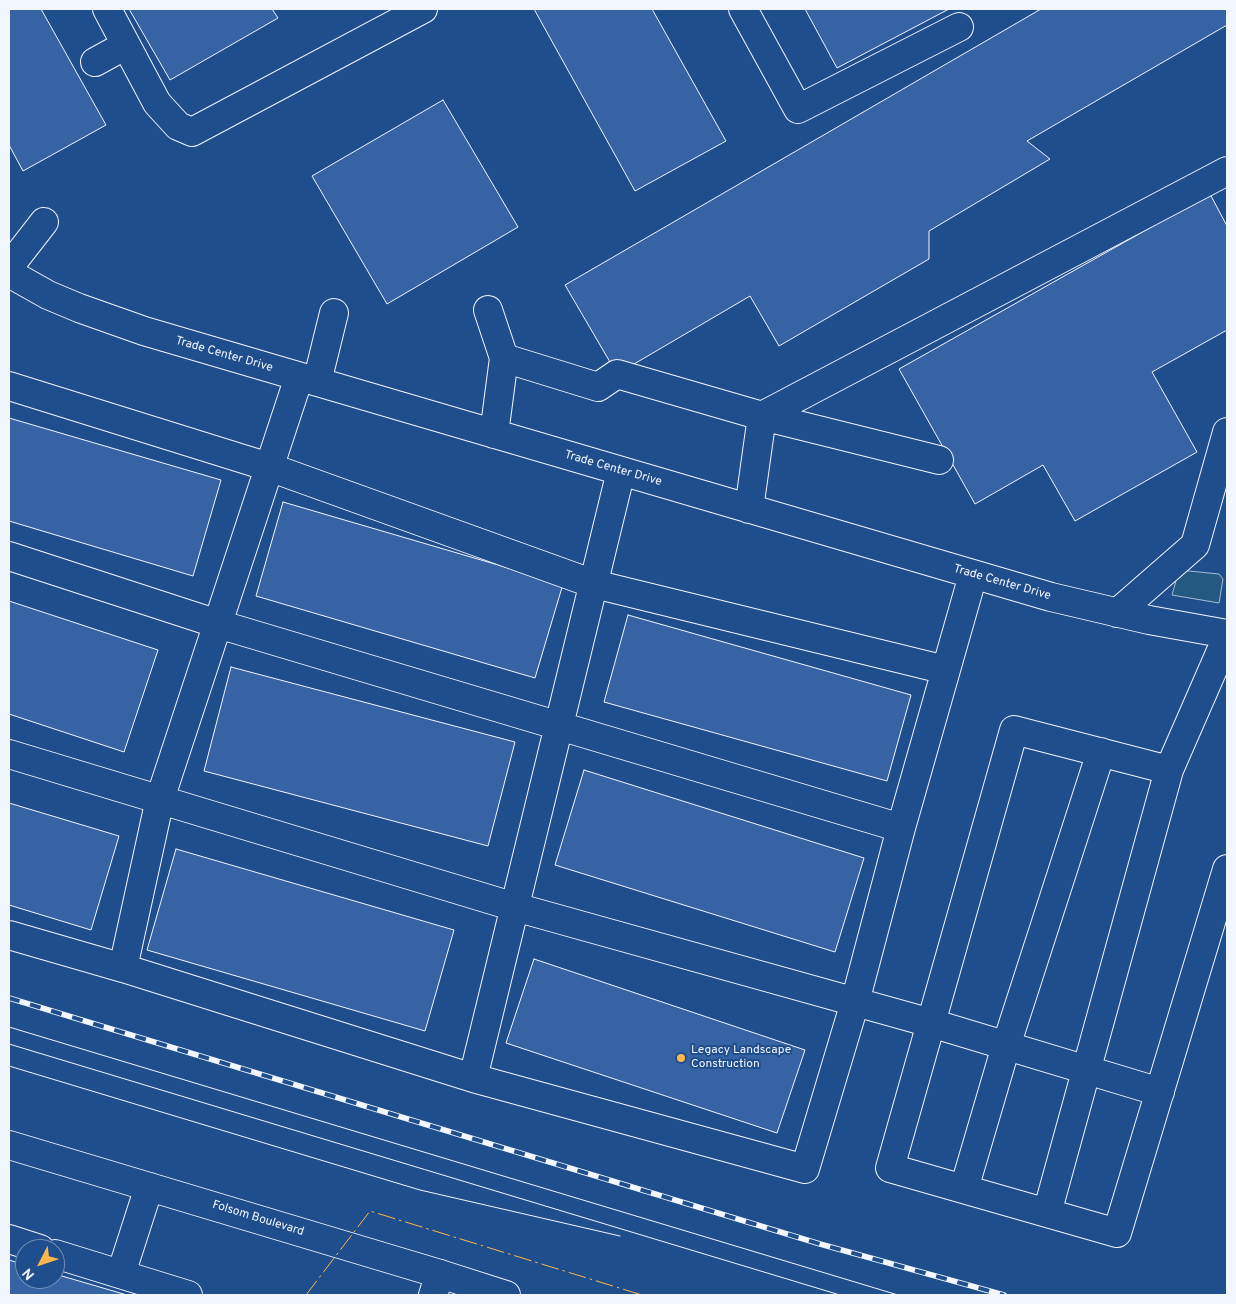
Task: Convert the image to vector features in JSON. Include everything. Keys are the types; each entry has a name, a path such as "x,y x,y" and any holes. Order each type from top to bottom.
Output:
{"street":[{"path":"107,9 157,103 178,126 192,132 423,9"},
{"path":"743,9 798,109 959,27"},
{"path":"95,62 126,45"},
{"path":"762,416 1227,170"},
{"path":"9,267 44,222"},
{"name":"Trade Center Drive","path":"9,273 48,295 79,308 144,331 308,380 1051,598 1227,636"},
{"path":"488,310 504,358 494,434"},
{"path":"123,968 160,799 269,468 308,380 334,313"},
{"path":"504,358 598,387 616,374 762,416 939,460"},
{"path":"9,386 269,468 594,584 946,670"},
{"path":"749,509 762,416"},
{"path":"1117,613 1195,545 1227,432"},
{"path":"474,1078 621,471"},
{"path":"9,556 218,624 901,828"},
{"path":"9,934 474,1078 805,1169 855,1002 901,828 973,574"},
{"path":"1047,1213 1169,770 1227,636"},
{"path":"1169,770 1014,730 890,1168 1117,1233 1227,869"},
{"path":"964,1189 1006,1046 1101,752"},
{"path":"9,754 515,907 931,1023 1160,1092"},
{"name":"Folsom Boulevard","path":"9,1145 149,1187 436,1285 506,1295"},
{"path":"121,1274 149,1187"},
{"path":"65,1257 188,1295"}],"shaded area":[{"path":"1179,570 1219,574 1223,579 1219,603 1172,595"}],"building":[{"path":"9,9 41,9 106,125 23,171 9,145"},
{"path":"129,9 272,9 278,18 170,80"},
{"path":"534,9 652,9 726,141 635,191"},
{"path":"805,9 949,9 837,68"},
{"path":"1041,9 1227,9 1227,25 1027,141 1050,159 929,231 929,259 779,346 750,296 617,374 565,285"},
{"path":"443,100 518,227 387,304 312,176"},
{"path":"1210,194 1227,226 1227,330 1152,372 1197,452 1075,521 1043,465 975,504 899,369"},
{"path":"9,418 221,480 193,576 9,521"},
{"path":"283,502 563,584 535,678 256,596"},
{"path":"9,601 158,650 124,752 9,714"},
{"path":"628,615 911,695 887,781 604,702"},
{"path":"231,667 515,742 488,846 204,771"},
{"path":"584,770 864,858 835,952 555,865"},
{"path":"9,803 119,836 91,930 9,905"},
{"path":"176,849 454,930 425,1031 147,950"},
{"path":"534,959 805,1050 777,1133 506,1043"},
{"path":"9,1260 15,1262 15,1289 65,1289 65,1277 127,1295 9,1295"}],"tram line":[{"path":"9,1027 898,1295"},
{"path":"9,1044 840,1295"},
{"path":"9,1066 420,1190 620,1236"}],"railway":[{"path":"9,998 820,1244 1004,1295"}],"power":[{"path":"306,1295 370,1211 642,1295"}],"place":[{"name":"Legacy Landscape Construction","path":"681,1058"}]}
